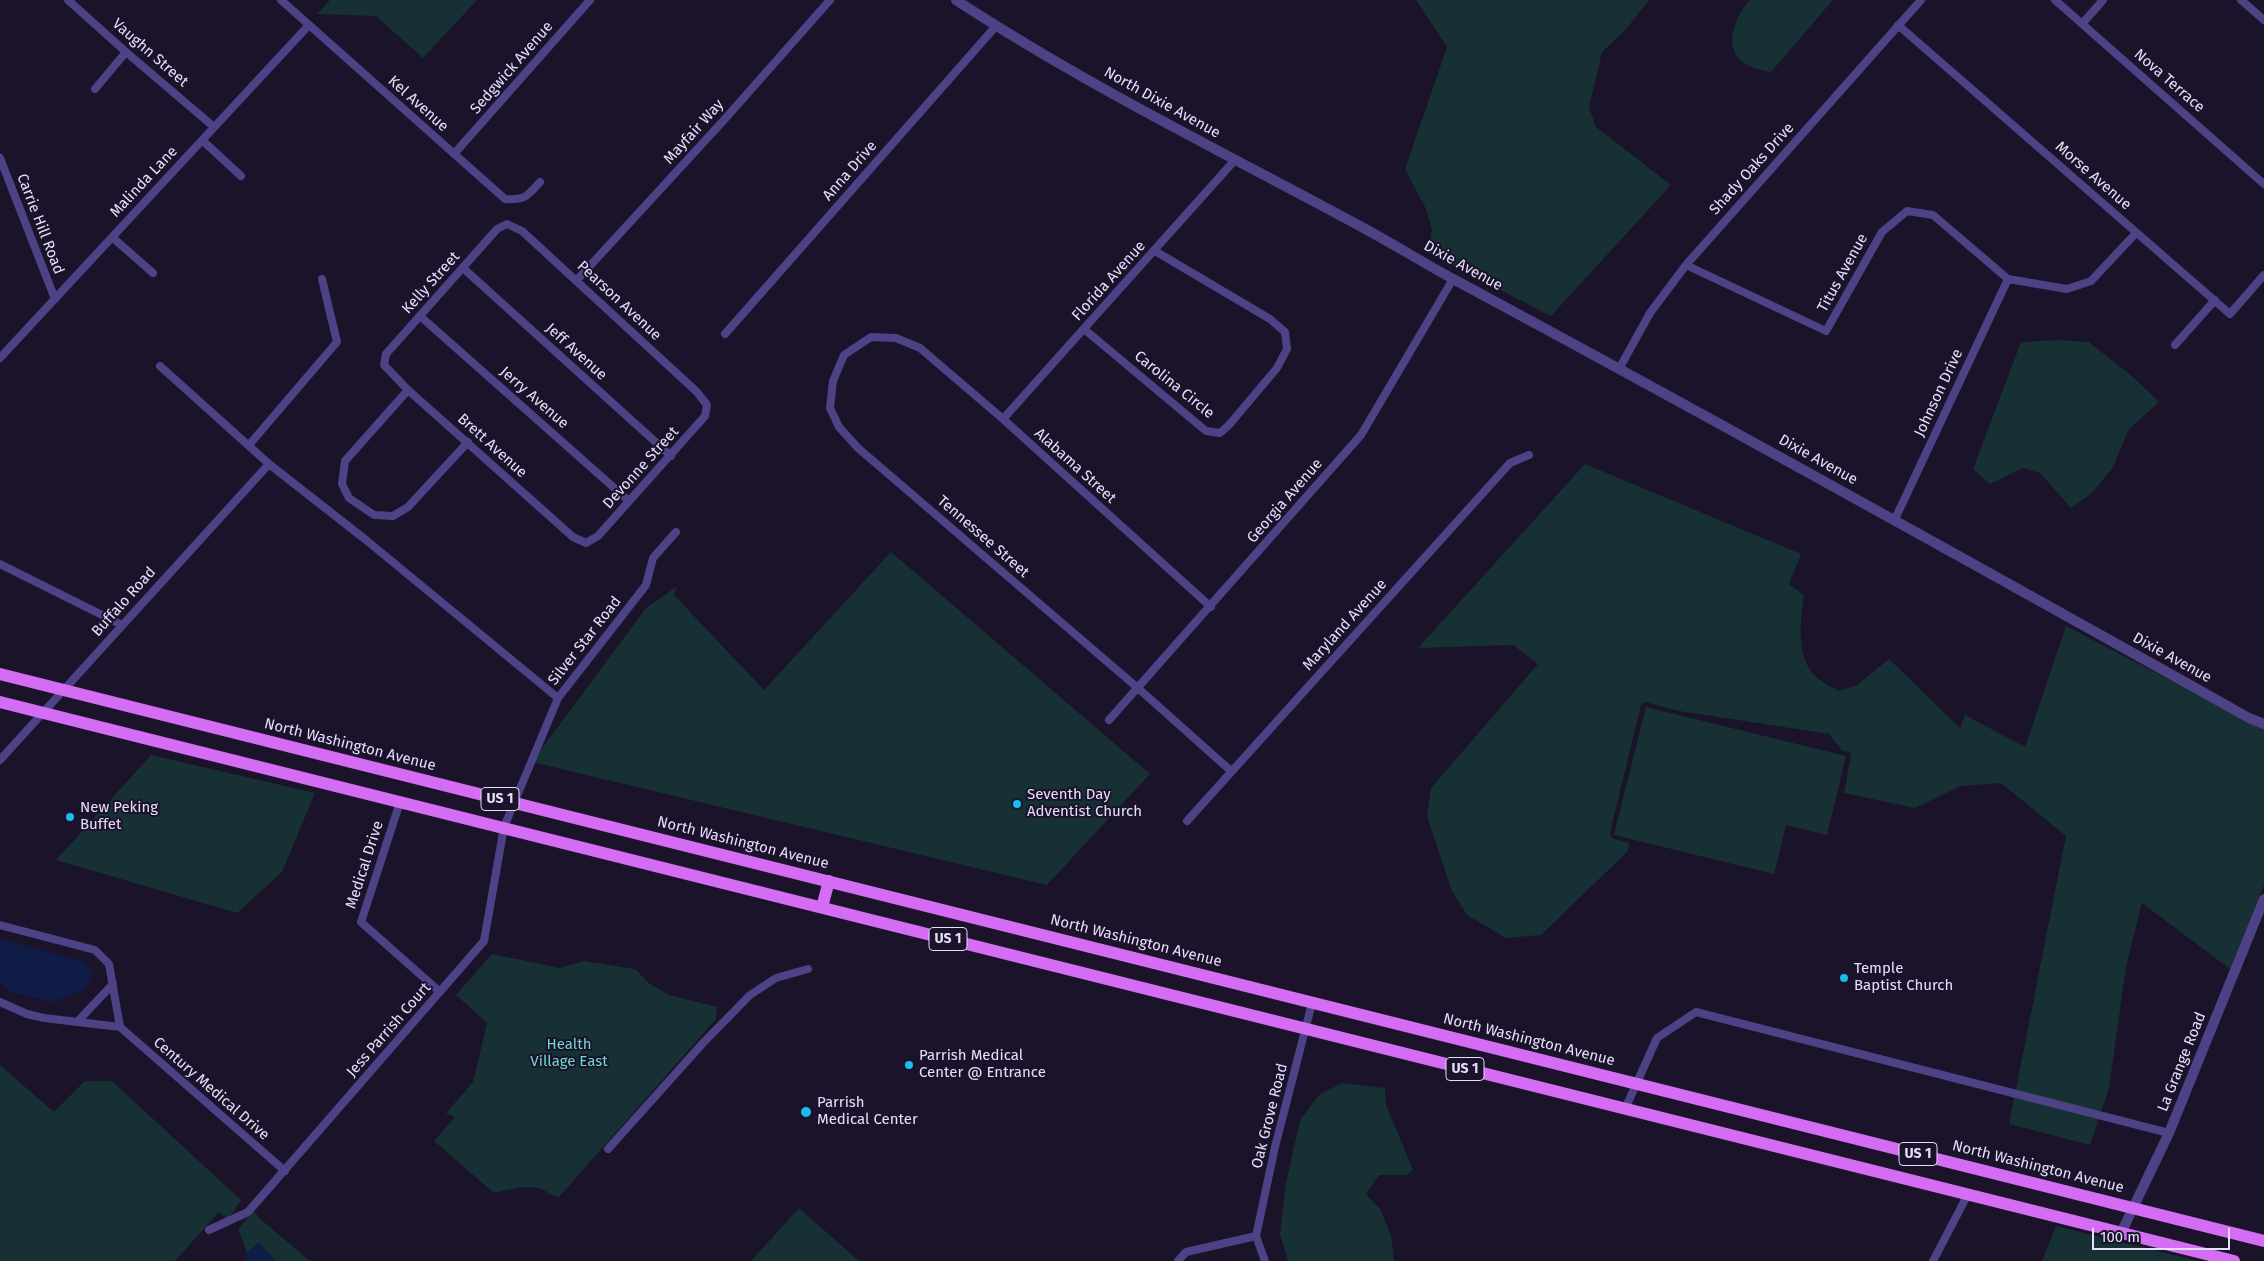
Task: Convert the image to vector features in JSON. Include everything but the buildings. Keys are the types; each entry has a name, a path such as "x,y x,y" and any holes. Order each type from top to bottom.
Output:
{"main road":[{"name":"North Washington Avenue","path":"0,674 2264,1241"},
{"name":"US 1","path":"0,702 2234,1261"},
{"path":"822,907 829,881"}],"street":[{"name":"Vaughn Street","path":"68,0 214,127"},
{"name":"Kel Avenue","path":"280,0 505,199 519,200 527,197 540,182"},
{"name":"Sedgwick Avenue","path":"454,154 590,0"},
{"name":"Mayfair Way","path":"576,281 724,120 830,0"},
{"name":"North Dixie Avenue","path":"956,0 996,26 1234,160 1358,225"},
{"name":"Shady Oaks Drive","path":"1619,369 1650,313 1686,264 1922,0"},
{"name":"Nova Terrace","path":"2055,0 2264,184"},
{"path":"2082,24 2103,0"},
{"path":"2242,0 2264,20"},
{"name":"Malinda Lane","path":"0,358 309,25"},
{"name":"Morse Avenue","path":"1898,25 2230,314 2264,275"},
{"name":"Anna Drive","path":"725,334 996,26"},
{"path":"95,89 126,52"},
{"path":"202,140 241,176"},
{"name":"Carrie Hill Road","path":"0,158 55,299"},
{"name":"Florida Avenue","path":"1003,419 1155,251 1234,160"},
{"name":"Titus Avenue","path":"1686,264 1826,331 1882,232 1906,211 1933,215 2008,279"},
{"name":"Pearson Avenue","path":"506,224 522,231 697,392 707,405"},
{"name":"Kelly Street","path":"384,364 386,354 497,229 506,224"},
{"name":"Dixie Avenue","path":"1358,225 1453,279 1541,324 1619,369 1896,519 2241,713 2264,724"},
{"path":"2008,279 2067,289 2091,281 2136,232"},
{"path":"112,237 153,273"},
{"name":"Carolina Circle","path":"1084,329 1206,431 1220,433 1228,425 1277,368 1287,349 1285,332 1270,319 1155,251"},
{"name":"Jeff Avenue","path":"463,268 671,456"},
{"path":"249,445 337,342 322,279"},
{"name":"Georgia Avenue","path":"1110,720 1361,435 1453,279"},
{"name":"Johnson Drive","path":"1896,519 2008,279"},
{"path":"2175,345 2215,300"},
{"name":"Jerry Avenue","path":"420,316 629,501"},
{"name":"Tennessee Street","path":"920,348 896,338 871,337 844,355 833,381 830,408 839,427 858,448 1231,771"},
{"name":"Alabama Street","path":"920,348 1003,419 1211,607"},
{"name":"Brett Avenue","path":"384,364 408,390 573,537 586,543"},
{"path":"160,366 269,464 366,540 558,698"},
{"path":"408,390 346,461 342,484 349,498 374,515 393,516 408,507 468,442"},
{"name":"Devonne Street","path":"586,543 598,536 671,456 705,416 707,405"},
{"name":"Maryland Avenue","path":"1187,821 1510,463 1529,455"},
{"name":"Buffalo Road","path":"0,760 269,464"},
{"name":"Silver Star Road","path":"514,802 558,698 646,585 653,558 676,532"},
{"path":"0,564 122,625"},
{"name":"Medical Drive","path":"400,802 361,922 440,992"},
{"name":"Jess Parrish Court","path":"209,1230 248,1212 484,941 504,827 514,802"},
{"name":"La Grange Road","path":"2121,1233 2170,1133 2264,899"},
{"path":"0,925 95,950 109,964 120,1028 27,1014 0,1002"},
{"path":"608,1149 703,1043 750,995 776,978 808,969"},
{"path":"78,1022 113,984"},
{"name":"Oak Grove Road","path":"1256,1236 1275,1147 1312,1002"},
{"path":"1625,1109 1657,1038 1696,1012 2170,1133"},
{"name":"Century Medical Drive","path":"120,1028 285,1171"},
{"path":"1933,1261 1968,1194"},
{"path":"1178,1261 1186,1252 1256,1236 1265,1261"}],"green space":[{"path":"330,0 477,0 423,58 376,16 317,14"},
{"path":"1416,0 1649,0 1627,28 1602,52 1589,107 1596,127 1671,185 1551,316 1428,253 1432,230 1426,209 1405,169 1447,47"},
{"path":"1750,0 1833,0 1771,72 1747,65 1739,59 1734,51 1732,43 1735,24"},
{"path":"2060,340 2089,342 2133,377 2159,402 2129,429 2113,467 2101,482 2091,494 2071,508 2040,473 2023,468 1990,484 1973,469 2021,342"},
{"path":"1585,464 1801,554 1789,584 1804,595 1801,628 1802,651 1811,671 1821,681 1839,691 1857,685 1889,659 1960,728 1965,715 2025,747 2066,626 2264,729 2264,885 2230,969 2142,903 2126,967 2109,1088 2090,1145 2009,1124 2066,836 2001,783 1961,786 1915,808 1844,793 1851,756 1849,752 1842,751 1829,734 1679,711 1645,702 1641,705 1610,833 1612,838 1629,843 1628,851 1541,935 1506,938 1467,915 1452,891 1427,816 1431,788 1538,664 1513,645 1418,648"},
{"path":"891,552 1150,774 1047,885 532,762 646,608 676,587 674,595 764,690"},
{"path":"1646,707 1846,756 1827,835 1786,825 1774,874 1614,835"},
{"path":"151,755 315,793 282,872 237,913 56,860"},
{"name":"Health Village East","path":"492,954 560,968 584,961 635,969 650,984 669,995 717,1007 716,1019 559,1197 541,1189 530,1187 494,1193 434,1141 455,1117 446,1113 473,1082 487,1023 456,995"},
{"path":"0,1065 54,1112 85,1081 112,1081 241,1200 228,1220 219,1212 175,1261 0,1261"},
{"path":"1342,1083 1385,1088 1386,1105 1413,1170 1407,1175 1379,1175 1366,1194 1380,1209 1391,1235 1394,1261 1288,1261 1280,1234 1286,1183 1300,1120 1319,1095"},
{"path":"799,1208 859,1261 751,1261"},
{"path":"254,1211 258,1217 310,1261 276,1261 259,1243 247,1253 238,1229"},
{"path":"2056,1226 2198,1261 2042,1261"}],"water":[{"path":"0,939 85,962 94,973 82,991 51,1002 11,992 0,982"},
{"path":"259,1243 276,1261 244,1261 247,1253"}],"place":[{"name":"Seventh Day Adventist Church","path":"1017,804"},
{"name":"New Peking Buffet","path":"70,817"},
{"name":"Temple Baptist Church","path":"1844,978"},
{"name":"Parrish Medical Center @ Entrance","path":"909,1065"},
{"name":"Parrish Medical Center","path":"806,1112"}]}
